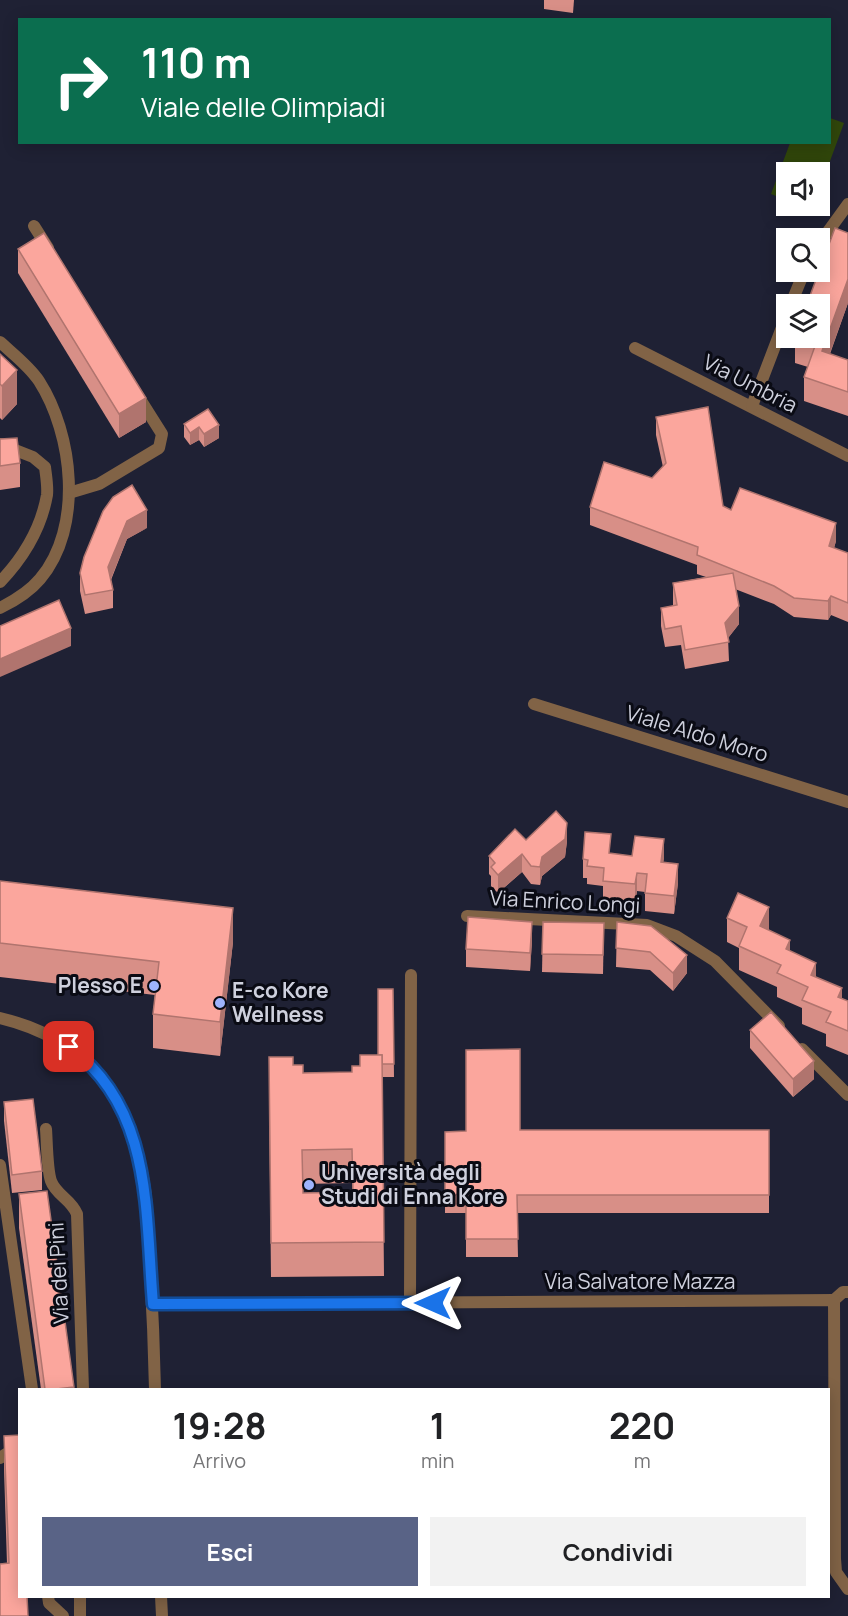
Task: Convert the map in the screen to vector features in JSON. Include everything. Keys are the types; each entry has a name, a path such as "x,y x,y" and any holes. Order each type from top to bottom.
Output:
{"street":[{"path":"830,229 848,204"},
{"path":"34,226 52,256"},
{"path":"0,342 38,379 58,418 70,469 63,531 55,555 40,579 16,599 0,608"},
{"path":"752,406 776,343"},
{"name":"Via Umbria","path":"635,348 848,456"},
{"path":"69,493 99,483 159,448 162,434 131,385"},
{"path":"0,444 33,457 45,467 47,494 32,539 17,564 0,582"},
{"name":"Viale Aldo Moro","path":"534,704 848,802"},
{"name":"Via Enrico Longi","path":"467,916 647,925 676,936 715,962 848,1095"},
{"path":"410,1303 411,975"},
{"path":"0,1018 24,1023 40,1030 82,1056 96,1070 124,1112 133,1133 145,1189 153,1304 155,1388"},
{"name":"Via dei Pini","path":"46,1130 51,1181 58,1191 73,1204 76,1214 84,1388"},
{"name":"Via dei Pini","path":"0,1165 32,1388"},
{"path":"848,1292 843,1292 834,1300 835,1559 836,1572 848,1589"},
{"name":"Via Salvatore Mazza","path":"153,1304 834,1300"},
{"path":"0,1458 18,1451"},
{"path":"48,1598 49,1603 63,1616"},
{"path":"80,1598 80,1616"},
{"path":"161,1598 162,1616"}],"green space":[{"path":"831,118 844,123 830,162 783,162 790,144 831,144"},
{"path":"776,181 776,196 771,194"}],"building":[{"path":"835,228 848,233 848,279 830,329 830,294 811,294 815,282 830,282 830,242"},
{"path":"44,233 146,398 119,414 18,249"},
{"path":"814,348 823,348 822,351 848,360 848,392 804,377"},
{"path":"0,354 17,370 2,386 0,384"},
{"path":"708,407 723,506 731,510 740,488 836,523 829,546 848,553 848,603 831,596 828,601 794,598 774,586 697,555 698,547 590,507 604,462 652,478 666,463 656,417"},
{"path":"208,409 219,425 204,434 199,427 190,433 184,424"},
{"path":"17,438 20,463 0,466 0,439"},
{"path":"132,485 147,510 127,521 108,567 113,590 85,595 80,573 84,557 103,511 113,497"},
{"path":"733,573 739,606 725,623 729,642 685,650 681,626 665,629 661,608 677,605 673,583"},
{"path":"59,600 71,628 0,659 0,626"},
{"path":"556,811 567,823 565,839 542,857 540,867 531,866 522,854 498,875 491,867 495,863 489,856 515,829 526,840"},
{"path":"585,832 611,834 609,853 632,856 635,836 664,839 661,862 678,864 674,896 645,893 647,874 637,873 635,884 603,881 604,868 587,866 588,860 583,859"},
{"path":"0,881 233,908 220,1022 153,1014 159,962 0,943"},
{"path":"738,893 769,907 760,926 790,940 786,949 816,963 811,975 842,988 838,997 848,1001 848,1031 826,1022 831,1012 802,1000 808,987 777,973 781,965 739,946 747,927 727,918"},
{"path":"468,917 532,922 530,953 466,949"},
{"path":"543,922 604,923 603,955 542,954"},
{"path":"617,922 651,926 687,955 673,973 650,952 616,948"},
{"path":"378,989 393,989 394,1064 382,1064 382,1055 378,1055"},
{"path":"771,1012 814,1061 793,1079 750,1030"},
{"path":"520,1049 520,1130 769,1130 769,1195 517,1195 518,1239 466,1239 466,1194 445,1195 445,1132 466,1131 466,1050"},
{"path":"360,1055 382,1055 384,1242 271,1243 269,1057 293,1057 293,1065 303,1065 303,1073 352,1072 352,1066 360,1066","holes":["352,1149 353,1192 303,1193 302,1150"]},
{"path":"33,1099 42,1171 12,1175 4,1102"},
{"path":"47,1191 74,1387 45,1388 19,1194"},
{"path":"18,1435 18,1598 27,1598 28,1616 0,1616 0,1564 9,1563 4,1436"}],"place":[{"name":"Plesso E","path":"154,986"},
{"name":"E-co Kore Wellness","path":"220,1003"},
{"name":"Università degli Studi di Enna Kore","path":"309,1185"}],"route":[{"path":"69,1047 96,1070 124,1112 133,1133 145,1189 153,1304 433,1303"}]}
